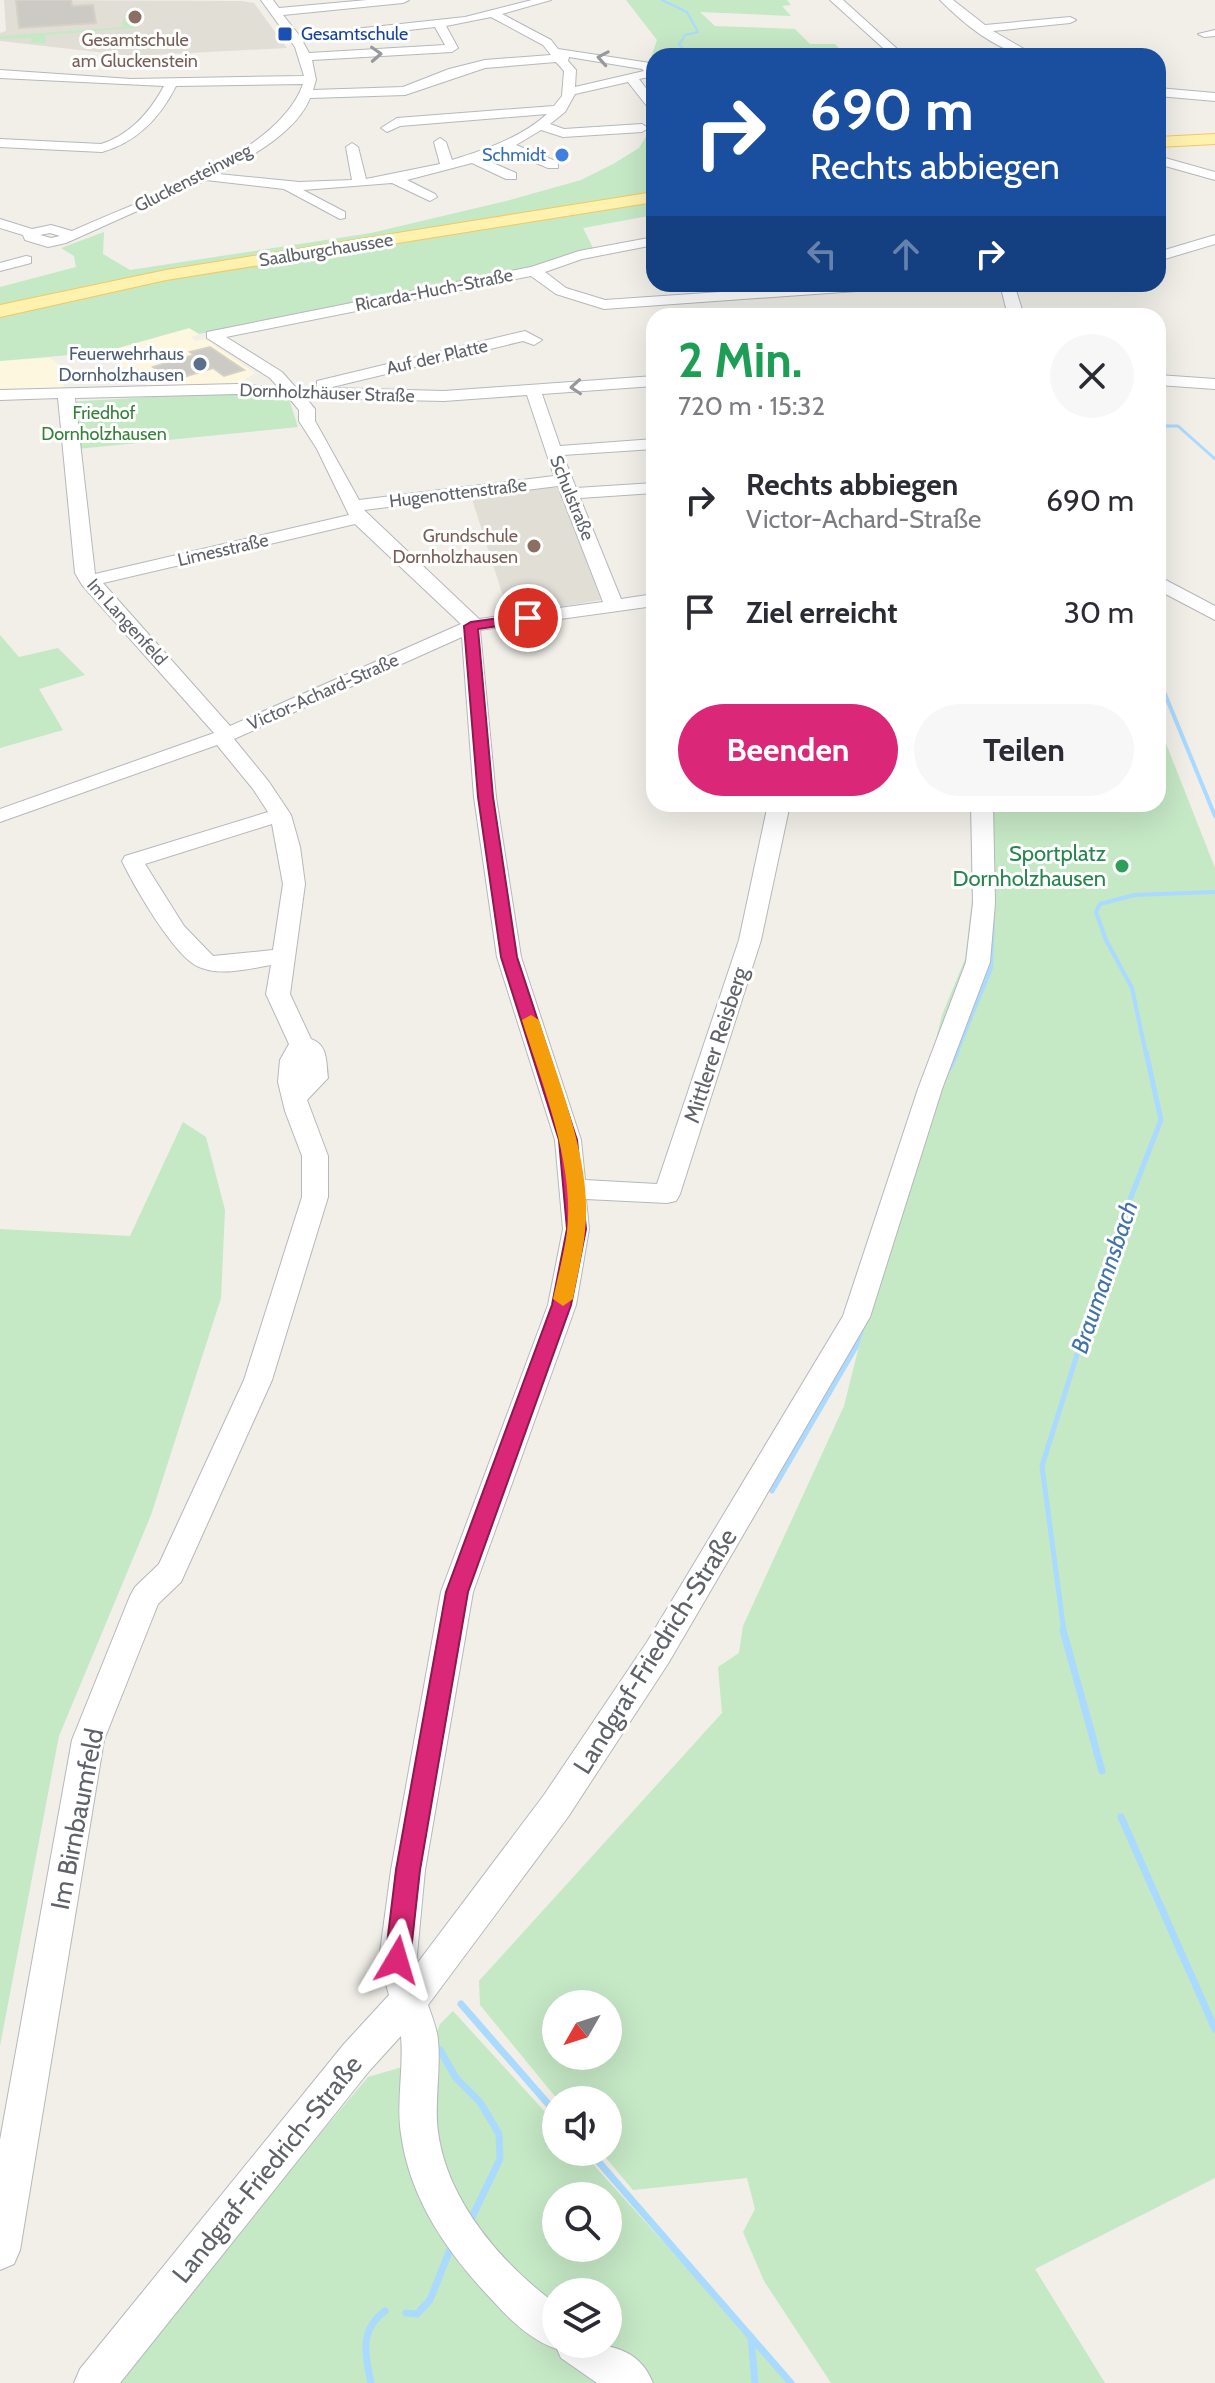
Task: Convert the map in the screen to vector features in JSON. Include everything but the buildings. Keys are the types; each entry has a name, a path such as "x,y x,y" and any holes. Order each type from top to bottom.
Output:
{"main road":[{"path":"1166,142 1215,139"},
{"name":"Saalburgchaussee","path":"0,311 166,275 646,197"}],"street":[{"path":"267,0 306,57 308,87"},
{"path":"275,12 403,0"},
{"path":"296,39 439,24 545,0"},
{"path":"836,0 890,48"},
{"path":"946,0 983,29 1016,48"},
{"path":"205,176 287,187 360,184 448,167 507,146 542,126 561,109 572,91 570,71 562,55 535,32 494,14"},
{"path":"983,29 1070,20"},
{"path":"306,57 452,48 439,24"},
{"path":"439,66 562,55 646,66"},
{"path":"0,74 81,81 405,91 453,72 485,64"},
{"path":"572,91 646,74"},
{"path":"631,77 646,97"},
{"path":"0,143 102,148 120,142 161,104 171,84"},
{"name":"Gluckensteinweg","path":"31,235 51,229 71,235 205,176 271,137 293,117 308,87"},
{"path":"1166,93 1215,97"},
{"path":"387,128 397,122 453,112 492,120 561,109"},
{"path":"542,126 563,133 642,128"},
{"path":"440,142 448,167"},
{"path":"507,146 553,165"},
{"path":"352,147 360,184"},
{"path":"474,159 511,176"},
{"path":"1166,162 1215,176"},
{"path":"394,179 430,197"},
{"path":"287,187 340,215"},
{"path":"0,223 31,235"},
{"path":"0,240 31,235"},
{"path":"1166,254 1215,239"},
{"name":"Ricarda-Huch-Straße","path":"266,369 212,335 534,271 579,255 646,242"},
{"path":"0,267 26,260"},
{"path":"534,271 561,291 604,305 787,292"},
{"name":"Auf der Platte","path":"293,394 354,375 525,336 534,340"},
{"path":"237,389 255,380 266,369 293,394 307,409 307,421 356,512 470,620 485,797 509,957 568,1140 576,1229 562,1305 461,1580 446,1640 408,1870 397,1960 420,2038 421,2150 434,2188 476,2255 524,2305 542,2318"},
{"path":"1166,381 1215,384"},
{"name":"Dornholzhäuser Straße","path":"0,395 237,389 293,394 444,396 646,382"},
{"name":"Schulstraße","path":"533,390 553,451 614,606"},
{"name":"Im Langenfeld","path":"66,393 78,544 84,573 224,736"},
{"path":"553,451 646,445"},
{"name":"Hugenottenstraße","path":"356,512 567,487 646,488"},
{"name":"Limesstraße","path":"88,581 356,512"},
{"path":"1166,586 1215,614"},
{"name":"Victor-Achard-Straße","path":"0,816 224,736 471,626 646,601"},
{"name":"Im Birnbaumfeld","path":"0,2250 88,1740 146,1596 170,1573 258,1380 315,1197 315,1156 294,1098 316,1078 312,1048 301,1044 278,994 294,884 280,815 224,736"},
{"name":"Mittlerer Reisberg","path":"574,1189 667,1194 750,940 777,812"},
{"name":"Landgraf-Friedrich-Straße","path":"94,2383 357,2057 429,1978 556,1806 658,1652 856,1317 930,1089 978,962 984,903 982,812"},
{"path":"280,815 133,861 173,925 205,961 219,964 284,956"},
{"path":"596,2358 633,2383"}],"shaded area":[{"name":"Gesamtschule am Gluckenstein","path":"4,0 254,3 287,48 132,56 0,41 0,33 6,31"},
{"path":"190,328 199,334 191,337 196,341 205,339 255,373 235,386 152,390 104,352"},
{"path":"50,358 68,371 62,390 0,392 0,361"},
{"name":"Grundschule Dornholzhausen","path":"559,488 601,600 516,614 509,595 503,596 471,496"}],"green space":[{"path":"626,0 787,0 791,5 782,6 791,16 700,12 715,26 795,29 810,44 835,44 839,48 654,48 657,40"},
{"path":"135,17 135,28 46,35 45,43 31,43 31,38 0,39 0,36 123,27 123,18"},
{"path":"646,136 646,193 165,272 0,308 0,287 76,267 74,256 61,248 104,232 103,254 130,270 371,233 581,180 639,148"},
{"path":"646,201 646,216 583,228 594,250 531,269 199,334 189,328 104,352 0,361 0,314 170,277"},
{"name":"Friedhof Dornholzhausen","path":"240,392 288,396 298,427 67,450 65,402"},
{"path":"0,635 19,657 58,648 85,675 39,689 63,730 0,748"},
{"path":"1166,743 1215,868 1215,2178 1035,2269 1105,2383 831,2383 764,2281 743,2232 755,2209 747,2178 633,2190 613,2166 622,2166 622,2086 547,2086 480,2005 479,1981 722,1713 718,1667 739,1653 743,1626 844,1406 942,1015 965,959 972,900 971,841 994,835 994,812 1166,812"},
{"path":"183,1122 206,1137 225,1210 221,1298 151,1515 59,1736 0,2046 0,1229 130,1236"},
{"path":"453,2011 542,2109 542,2166 595,2166 609,2182 542,2182 542,2262 622,2262 622,2196 791,2383 110,2383 368,2077 426,2060 440,2024"}],"waterway":[{"path":"662,0 687,12 698,32 685,35 679,45 683,48"},
{"path":"1166,426 1178,426 1215,459"},
{"name":"Braumannsbach","path":"1166,697 1215,816"},
{"name":"Braumannsbach","path":"1146,1054 1132,988 1106,940 1096,912 1100,904 1134,895 1215,892"},
{"path":"956,1054 991,968 993,922"},
{"path":"950,1068 957,1052"},
{"name":"Braumannsbach","path":"1064,1632 1042,1466 1108,1256 1161,1120 1146,1052"},
{"path":"772,1491 856,1347 862,1328"},
{"name":"Braumannsbach","path":"1063,1630 1102,1771"},
{"name":"Braumannsbach","path":"1121,1817 1215,2029"},
{"path":"461,2004 542,2097"},
{"path":"440,2050 456,2078 480,2102 499,2134 500,2159 472,2217"},
{"path":"602,2166 751,2337"},
{"path":"406,2313 417,2314 430,2300 451,2247"},
{"path":"371,2383 366,2344 371,2326 385,2311"},
{"path":"751,2337 791,2383"},
{"path":"751,2337 755,2383"}],"slow traffic":[{"path":"531,1020 568,1140 574,1189 576,1229 563,1299"}],"place":[{"name":"Gesamtschule am Gluckenstein","path":"135,17"},
{"name":"Gesamtschule","path":"285,34"},
{"name":"Schmidt","path":"562,155"},
{"name":"Feuerwehrhaus Dornholzhausen","path":"200,364"},
{"name":"Grundschule Dornholzhausen","path":"534,546"},
{"name":"Sportplatz Dornholzhausen","path":"1122,866"}],"route":[{"path":"397,1960 408,1870 446,1640 457,1592 562,1305 576,1229 568,1140 509,957 485,797 473,652 471,626 528,618"}]}
